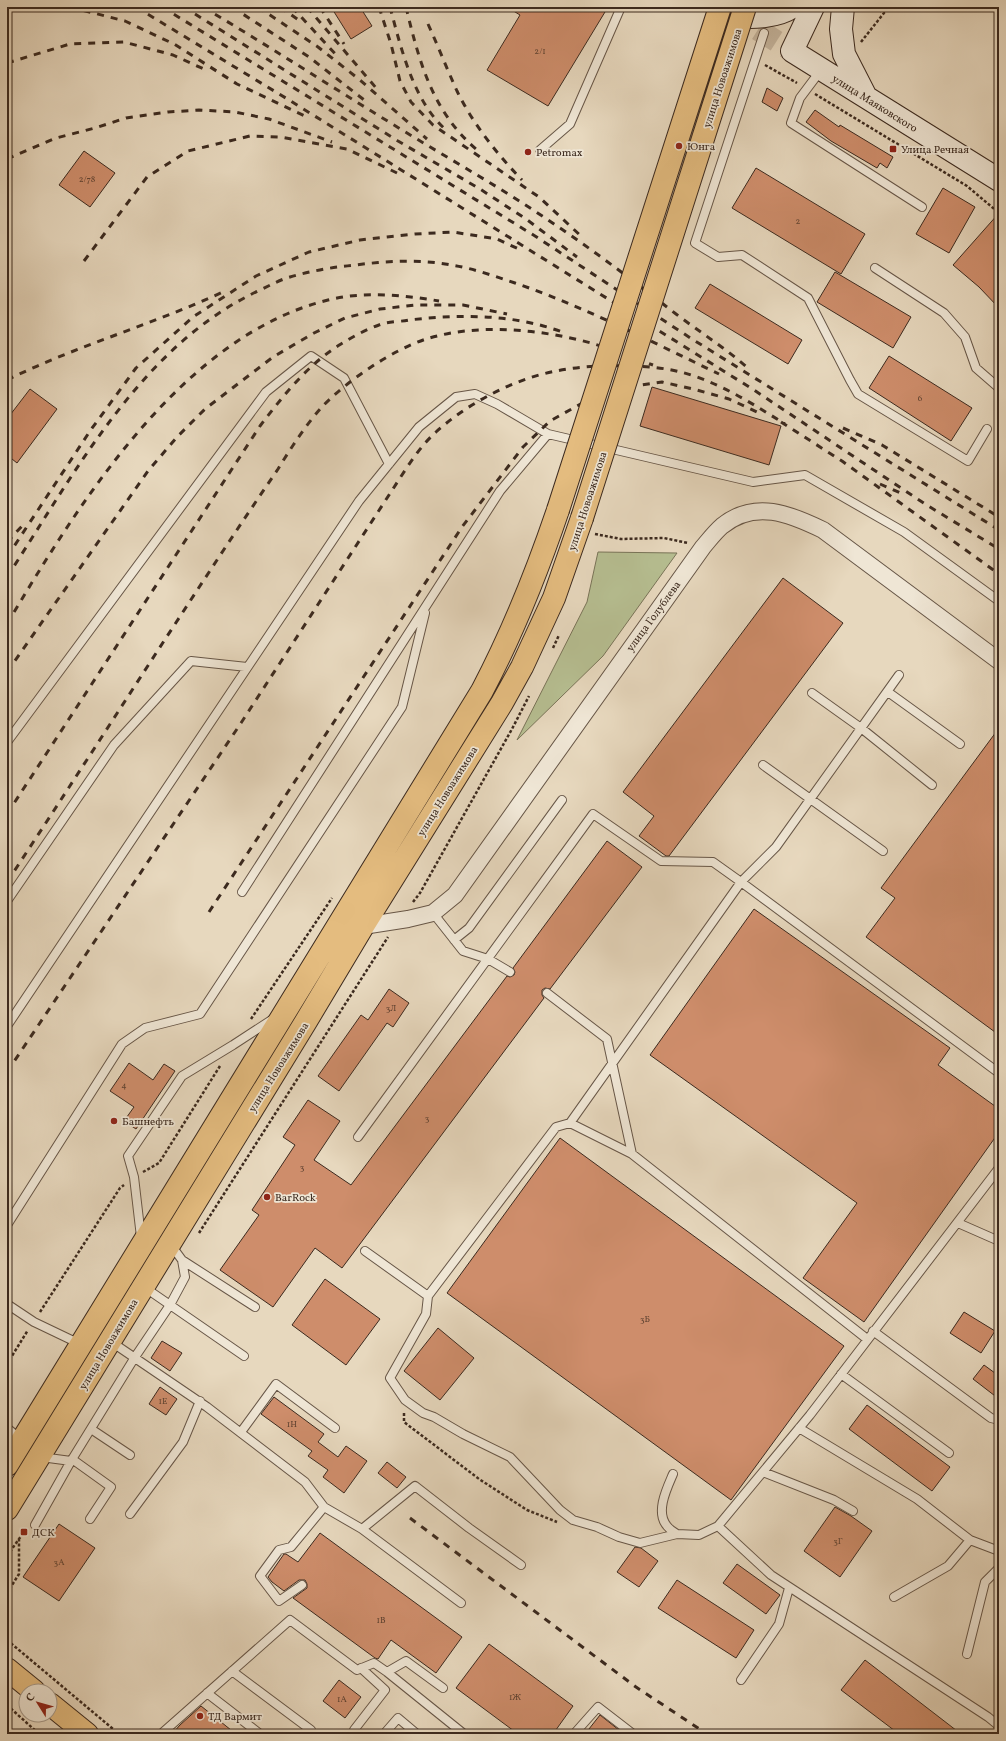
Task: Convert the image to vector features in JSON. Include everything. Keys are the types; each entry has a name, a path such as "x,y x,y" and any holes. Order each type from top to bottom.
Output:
{"main road":[{"path":"734,10 751,18 772,14 792,7"},
{"name":"улица Маяковского","path":"813,7 792,51 999,180"},
{"path":"843,7 841,29 844,54 866,97"},
{"name":"улица Новоажимова","path":"7,1465 15,1434 81,1344 482,691 515,625 558,510 734,10"},
{"name":"улица Новоажимова","path":"7,1509 143,1286 176,1252 305,1023 363,926 502,703 522,667 554,598 591,526 734,10"},
{"path":"7,1669 24,1683"},
{"path":"58,1711 77,1729"}],"street":[{"name":"улица Голублева","path":"363,926 408,920 433,913 455,895 703,547 722,526 747,512 771,511 798,518 823,530 999,662"}],"lane":[{"path":"540,150 570,124 621,7"},
{"path":"764,33 757,60 696,243 718,257 742,255 808,298 858,394 968,461 987,429"},
{"path":"821,69 800,98 791,123 922,207"},
{"path":"875,268 944,313 965,337 976,368 999,388"},
{"path":"7,742 266,392 311,356 344,378 388,464"},
{"path":"7,1026 359,501 419,427 456,397 475,394 497,404 548,434 753,482 806,475 904,532 999,601"},
{"path":"242,892 500,491 548,434"},
{"path":"7,1225 122,1044 145,1028 200,1014 402,707 426,606"},
{"path":"7,902 114,745 191,661 247,667"},
{"path":"899,675 776,847 741,882 570,1123 556,1127 428,1296 426,1314 390,1378 405,1400 423,1413 510,1457 560,1510 573,1520 640,1543 677,1534 699,1535 718,1526 764,1472 999,1168"},
{"path":"888,692 960,744"},
{"path":"812,693 861,728 932,785"},
{"path":"763,765 884,851"},
{"path":"454,940 468,928 562,800"},
{"path":"358,1138 594,814 661,861 713,862 999,1073"},
{"path":"433,913 463,951 488,959 510,972"},
{"path":"547,993 607,1039 632,1154"},
{"path":"142,1244 134,1178 128,1156 182,1076 234,1045 286,1011"},
{"path":"570,1123 632,1154 867,1338"},
{"path":"958,1223 999,1241"},
{"path":"365,1251 428,1296"},
{"path":"31,1526 135,1357 170,1305 185,1277 176,1252"},
{"path":"176,1252 255,1307"},
{"path":"143,1286 244,1356"},
{"path":"7,1304 34,1322 81,1344"},
{"path":"873,1331 991,1418 999,1420"},
{"path":"110,1341 200,1402 305,1482 324,1507 362,1529 461,1603"},
{"path":"841,1374 949,1453"},
{"path":"240,1432 276,1384 335,1428"},
{"path":"130,1514 183,1442 200,1402"},
{"path":"91,1428 130,1455"},
{"path":"799,1428 917,1499 970,1540 999,1551"},
{"path":"40,1457 71,1460 111,1486 90,1519"},
{"path":"764,1472 834,1500 853,1511"},
{"path":"673,1474 666,1491 662,1511 666,1526 677,1534"},
{"path":"362,1529 415,1486 521,1565"},
{"path":"302,1585 279,1602 260,1576 279,1550 291,1547 324,1507"},
{"path":"718,1526 770,1576 988,1717 999,1726"},
{"path":"894,1596 948,1566 970,1540"},
{"path":"967,1654 985,1582 999,1568"},
{"path":"741,1680 779,1624 789,1588"},
{"path":"164,1733 290,1620 356,1670 374,1663 464,1734"},
{"path":"387,1672 406,1661 443,1688"},
{"path":"354,1734 354,1730 385,1690 361,1668"},
{"path":"232,1671 311,1730 308,1734"},
{"path":"207,1694 260,1734"},
{"path":"574,1734 598,1707 633,1734"},
{"path":"384,1734 398,1718 417,1734"}],"path":[{"path":"862,47 861,40 884,13 875,7"},
{"path":"757,60 967,186 999,213"},
{"path":"592,541 591,526 621,539 664,538 703,547"},
{"path":"549,655 559,634"},
{"path":"199,1234 399,920 420,893 512,729 529,695"},
{"path":"7,1364 120,1188 159,1163 234,1045 335,893"},
{"path":"405,1400 404,1422 479,1479 534,1513 555,1522 573,1520"},
{"path":"7,1556 19,1538 31,1526"},
{"path":"7,1593 19,1574 19,1538"},
{"path":"7,1634 8,1641 119,1734"},
{"path":"7,1705 39,1734"}],"green space":[{"path":"598,552 677,553 603,656 517,740 587,602"}],"building":[{"path":"331,7 360,7 372,26 351,39"},
{"path":"507,7 608,7 548,106 487,70 520,15"},
{"path":"767,88 783,98 777,111 762,102"},
{"path":"815,110 839,127 840,125 893,157 887,168 880,163 877,168 831,141 806,122"},
{"path":"84,151 115,173 90,207 59,185"},
{"path":"756,168 865,234 841,274 732,208"},
{"path":"943,188 975,207 949,253 916,234"},
{"path":"999,213 999,308 979,287 953,265"},
{"path":"835,272 911,317 893,348 817,302"},
{"path":"710,284 802,340 788,364 695,308"},
{"path":"889,356 972,408 951,441 869,388"},
{"path":"652,387 781,426 769,465 640,426"},
{"path":"30,389 57,409 17,463 7,455 7,419"},
{"path":"783,578 843,623 669,856 666,856 639,836 654,816 623,792"},
{"path":"999,728 999,1035 866,937 895,898 881,888"},
{"path":"607,841 642,867 550,989 545,988 542,990 542,995 544,998 342,1268 315,1248 273,1307 220,1270 259,1215 252,1210 295,1145 283,1137 308,1100 340,1121 314,1160 351,1185 507,976 510,977 514,975 515,972 513,968"},
{"path":"754,909 950,1048 938,1065 999,1109 999,1132 864,1322 803,1278 857,1203 650,1055"},
{"path":"389,989 409,1003 393,1027 387,1023 339,1091 318,1076 361,1015 368,1020"},
{"path":"129,1063 153,1080 164,1064 175,1071 136,1129 124,1121 134,1107 110,1091"},
{"path":"560,1138 844,1346 731,1500 447,1293"},
{"path":"325,1279 380,1319 346,1365 292,1325"},
{"path":"964,1312 995,1331 981,1353 950,1333"},
{"path":"438,1328 474,1358 440,1400 404,1371"},
{"path":"162,1341 182,1353 170,1371 151,1358"},
{"path":"984,1365 999,1376 999,1399 973,1379"},
{"path":"160,1387 177,1399 166,1415 149,1404"},
{"path":"274,1397 324,1434 318,1442 338,1457 346,1446 367,1461 344,1493 323,1477 328,1470 308,1456 312,1451 261,1414"},
{"path":"867,1405 950,1467 932,1491 849,1429"},
{"path":"387,1462 406,1477 397,1488 378,1473"},
{"path":"835,1507 872,1531 840,1577 804,1551"},
{"path":"59,1524 95,1548 59,1601 23,1577"},
{"path":"320,1533 462,1637 436,1673 391,1640 378,1659 375,1658 293,1598 307,1588 305,1580 299,1580 284,1591 272,1582 268,1577 284,1554 298,1562"},
{"path":"635,1547 641,1548 658,1561 639,1587 617,1572"},
{"path":"737,1564 780,1595 766,1614 723,1583"},
{"path":"677,1580 754,1630 736,1658 658,1608"},
{"path":"489,1644 573,1706 553,1734 518,1734 456,1688"},
{"path":"865,1660 961,1734 899,1734 841,1690"},
{"path":"339,1680 361,1697 345,1718 323,1701"},
{"name":"ТД Вармит","path":"201,1706 236,1734 172,1734"},
{"path":"600,1715 624,1734 585,1734"}],"tunnel":[{"path":"730,12 792,51"}],"railway":[{"path":"70,7 125,21 174,44 237,84 307,117"},
{"path":"136,7 289,100 754,390 925,504 999,549"},
{"path":"162,7 535,236 692,339 999,530"},
{"path":"203,7 534,211 631,279 750,370"},
{"path":"232,7 309,57 368,103"},
{"path":"258,7 318,47 360,80 427,139"},
{"path":"280,7 300,21"},
{"path":"292,7 339,58"},
{"path":"307,7 377,89"},
{"path":"320,7 344,44"},
{"path":"379,7 391,44 400,81 411,102 433,125 539,197 582,237"},
{"path":"390,7 404,56 416,88 424,103 445,129"},
{"path":"406,7 416,47 429,84 448,118 476,149"},
{"path":"195,14 398,141 480,189 526,219 577,257"},
{"path":"428,24 457,91 470,115 495,149 522,180"},
{"path":"7,63 70,44 124,42 173,55 206,70"},
{"path":"7,159 56,138 126,118 168,112 199,110 235,112 269,119 332,142"},
{"path":"84,261 147,177 188,151 250,136 281,137 347,149 397,173"},
{"path":"7,557 90,431 136,368 193,317 256,276 309,252 360,240 415,234 453,232 497,239 523,251"},
{"path":"7,577 85,455 145,378 179,344 216,315 258,291 290,277 330,268 391,262 415,261 459,266 483,272 541,292 618,326 719,374"},
{"path":"7,380 34,367 227,290"},
{"path":"7,624 67,527 102,478 140,430 181,386 226,349 275,319 328,300 342,297 384,295 439,301"},
{"path":"7,672 148,471 177,437 205,409 273,357 314,333 345,318 380,309 416,305 463,305 507,314"},
{"path":"7,814 260,426 287,392 318,361 341,344 370,329 386,323 409,320 468,316 488,317 527,322 565,333"},
{"path":"7,882 298,437 321,408 343,388 384,359 413,344 446,334 466,331 508,330 551,334 591,343 653,365"},
{"path":"7,1072 241,723 411,462 429,439 449,421 462,411 492,394 508,386 540,375 556,371 595,366 642,366 679,372 706,380 730,391 785,424"},
{"path":"209,912 462,527 523,447 550,421 606,390 662,382 729,399 757,412"},
{"path":"781,422 842,461 999,574"},
{"path":"843,428 882,445 999,517"},
{"path":"880,484 905,495"},
{"path":"7,542 23,525"},
{"path":"410,1518 636,1687 707,1734"}],"place":[{"name":"Юнга","path":"679,146"},
{"name":"Улица Речная","path":"893,149"},
{"name":"Petromax","path":"528,152"},
{"name":"Башнефть","path":"114,1121"},
{"name":"BarRock","path":"267,1197"},
{"name":"ДСК","path":"24,1532"},
{"name":"ТД Вармит","path":"200,1716"}]}
